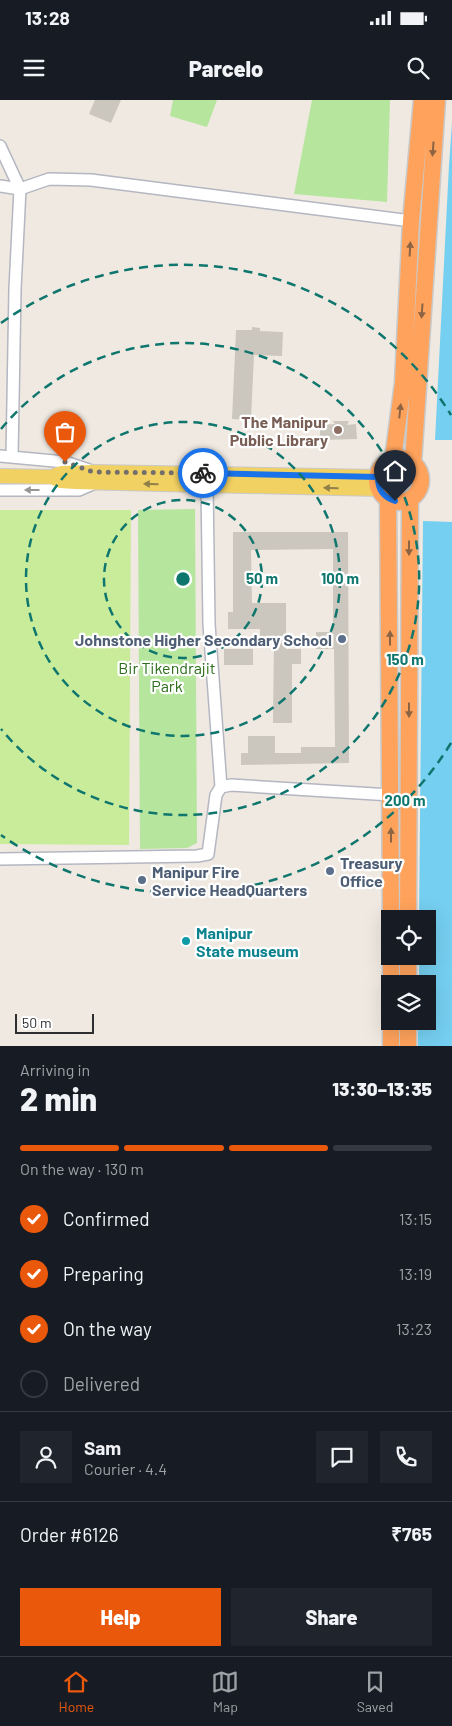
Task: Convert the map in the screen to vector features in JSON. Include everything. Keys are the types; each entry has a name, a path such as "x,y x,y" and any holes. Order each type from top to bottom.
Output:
{"highway":[{"path":"393,459 403,384 411,221 422,100"},
{"path":"382,488 395,501 403,501 410,499 416,494 421,481 420,474 413,463 420,329 437,100"},
{"path":"391,910 391,794 382,488 383,466 393,459 400,458 413,463"},
{"path":"408,910 410,499"},
{"path":"391,1030 391,1046"},
{"path":"408,1030 408,1046"}],"main road":[{"path":"0,476 283,480 382,488"},
{"path":"95,477 207,485 283,480"}],"street":[{"path":"0,146 20,189 6,456 65,462 95,477 79,490 0,490"},
{"path":"0,186 20,189 49,179 91,180 411,221"},
{"path":"0,859 197,856 208,854 216,794 221,787 209,624 207,485"},
{"path":"221,787 231,785 391,794"}],"green space":[{"path":"173,100 217,100 207,127 170,116"},
{"path":"312,100 390,100 387,202 294,194"},
{"name":"Bir Tikendrajit Park","path":"195,509 197,843 187,848 140,849 138,510"},
{"path":"0,510 131,510 129,845 0,844"}],"water":[{"path":"452,123 452,440 435,440 449,165"},
{"path":"423,521 452,522 452,1046 418,1046 418,1030 436,1030 436,975 419,975 419,965 436,965 436,910 419,910"}],"building":[{"path":"95,100 121,100 111,123 89,114"},
{"path":"252,327 260,328 260,331 283,332 282,356 254,355 251,420 232,419 236,330 252,330"},
{"name":"The Manipur Public Library","path":"333,421 349,421 347,425 356,424 357,439 323,440 323,436 320,436 320,425 335,424"},
{"path":"233,532 348,532 349,763 241,765 241,753 248,753 248,736 275,736 275,753 301,753 301,747 335,747 334,649 316,649 316,632 333,632 333,549 251,550 252,603 286,603 286,649 301,649 301,664 292,664 292,723 273,723 274,639 260,639 260,629 228,629 228,612 233,612"},
{"path":"224,649 253,649 253,665 224,665"}],"way so far":[{"path":"65,462 93,472 203,473"}],"place":[{"name":"The Manipur Public Library","path":"338,430"},
{"name":"Johnstone Higher Secondary School","path":"342,639"},
{"name":"Treasury Office","path":"330,871"},
{"name":"Manipur Fire Service HeadQuarters","path":"142,880"},
{"name":"Manipur State museum","path":"186,941"}],"route":[{"path":"203,473 378,477 379,489 383,495 395,501"}]}
